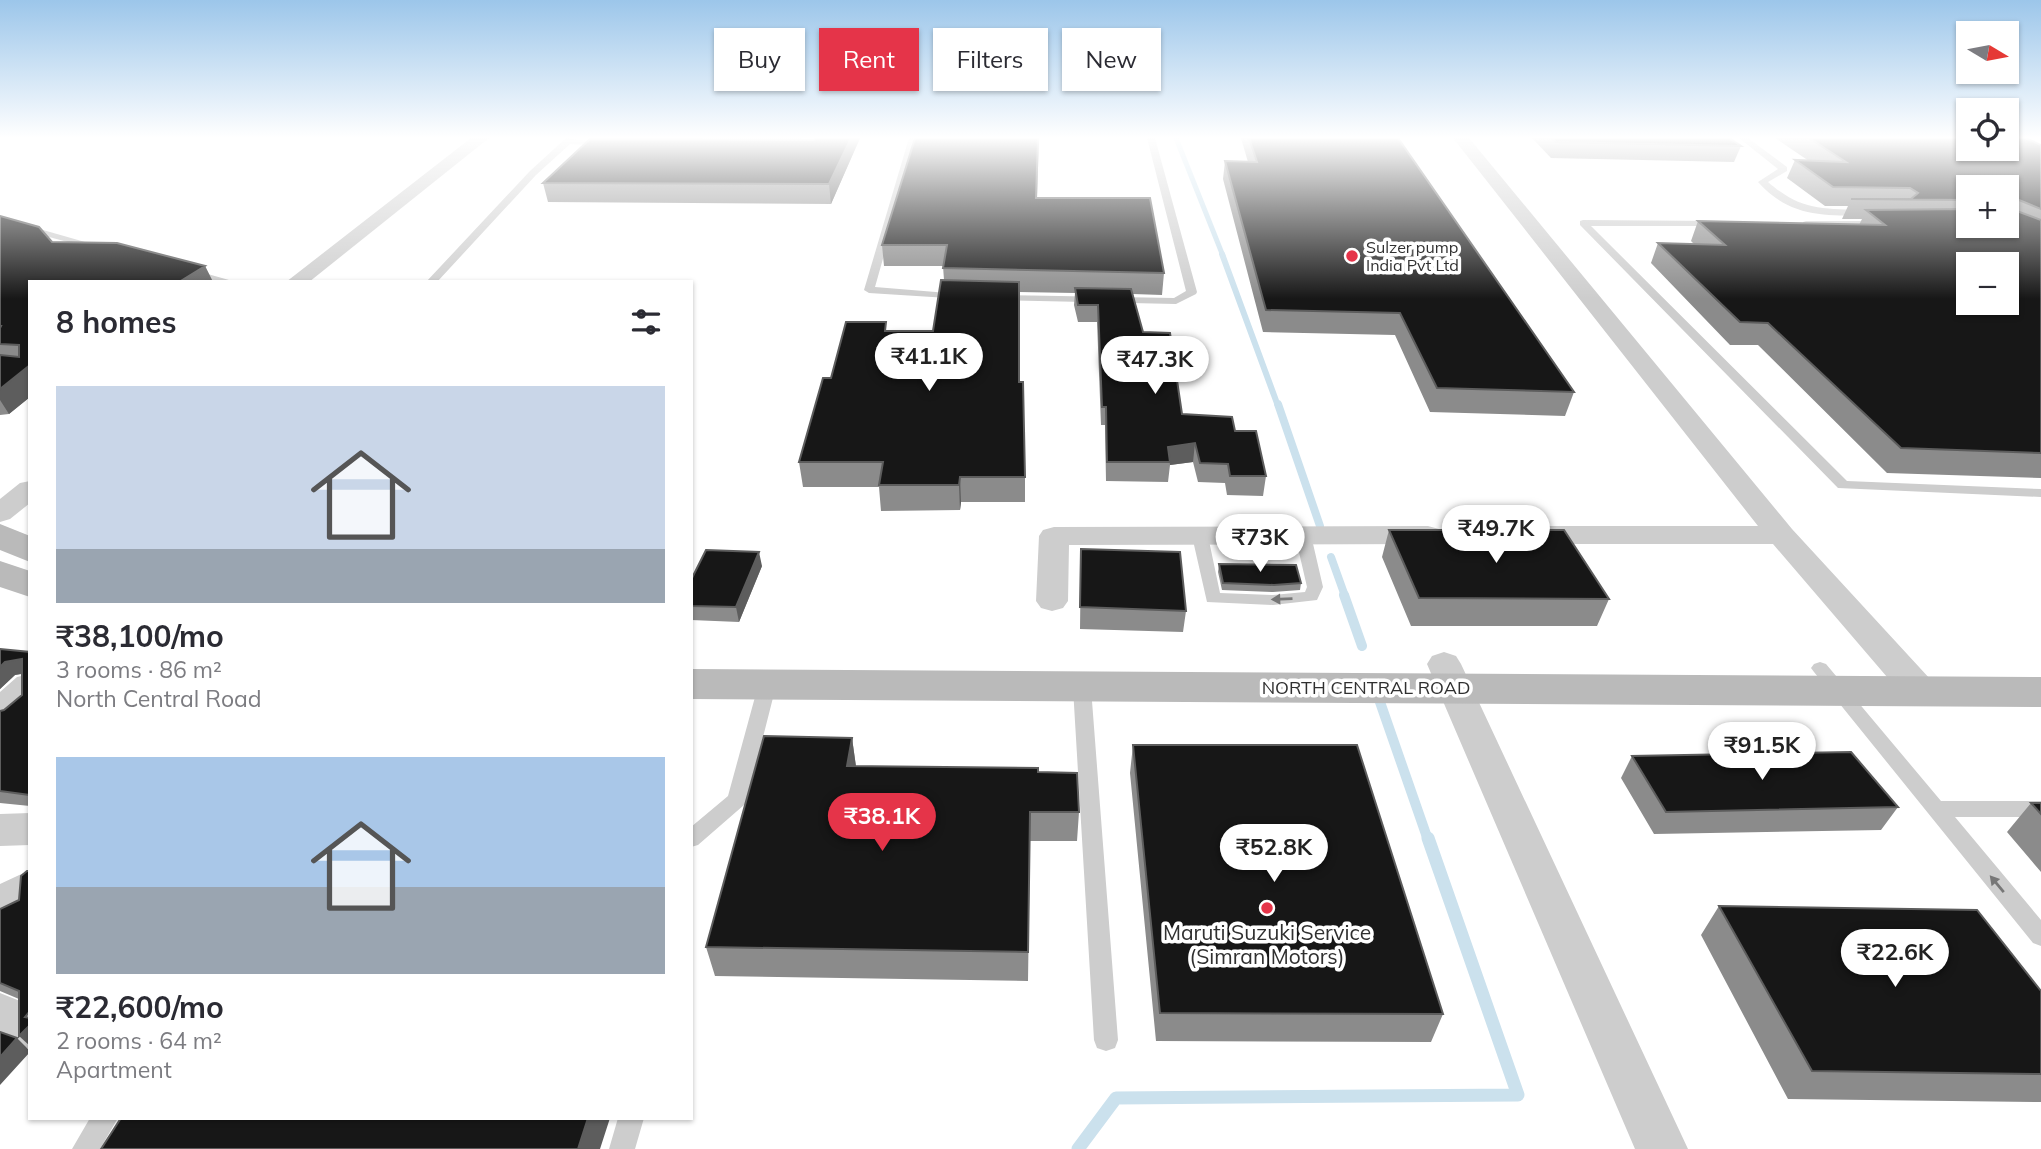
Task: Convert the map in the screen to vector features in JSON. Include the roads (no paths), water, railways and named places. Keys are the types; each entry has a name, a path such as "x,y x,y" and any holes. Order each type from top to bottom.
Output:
{"main road":[{"path":"0,535 28,550"},
{"path":"0,573 28,584"},
{"name":"NORTH CENTRAL ROAD","path":"693,659 1450,676 1909,679 2041,692"},
{"name":"NORTH CENTRAL ROAD","path":"1909,679 2041,668"},
{"name":"NORTH CENTRAL ROAD","path":"693,684 1408,688 1450,676"}],"street":[{"path":"299,280 412,192"},
{"path":"1504,192 1781,535 1909,679"},
{"path":"0,513 28,491"},
{"path":"1052,601 1054,536 1453,535"},
{"path":"1494,535 1781,535"},
{"path":"1450,676 1662,1149"},
{"path":"0,712 28,688"},
{"path":"0,830 28,828"},
{"path":"0,907 28,889"}],"lane":[{"path":"434,280 516,192"},
{"path":"898,192 869,290 977,297"},
{"path":"990,298 1176,301 1192,292 1166,192"},
{"path":"1775,192 1801,211 1876,213"},
{"path":"1157,206 1170,206"},
{"path":"0,226 12,223 118,253"},
{"path":"1731,223 1583,223 1843,485 2041,493"},
{"path":"1797,224 1890,224"},
{"path":"185,271 218,280"},
{"path":"1200,536 1213,598 1253,600 1311,596 1315,587 1303,535"},
{"path":"1827,678 2041,936"},
{"path":"693,837 737,800 766,686"},
{"path":"1082,688 1106,1040"},
{"path":"1935,809 2041,809"},
{"path":"85,1149 104,1120"},
{"path":"622,1149 630,1120"}],"waterway":[{"path":"1197,192 1223,256"},
{"path":"1222,254 1278,406"},
{"path":"1278,404 1320,526"},
{"path":"1331,557 1345,596"},
{"path":"1344,595 1362,646"},
{"path":"1380,702 1428,840"},
{"path":"1078,1149 1116,1098 1518,1095 1428,838"}],"place":[{"name":"Sulzer pump India Pvt Ltd","path":"1352,256"},
{"name":"Maruti Suzuki Service (Simran Motors)","path":"1267,908"}]}
